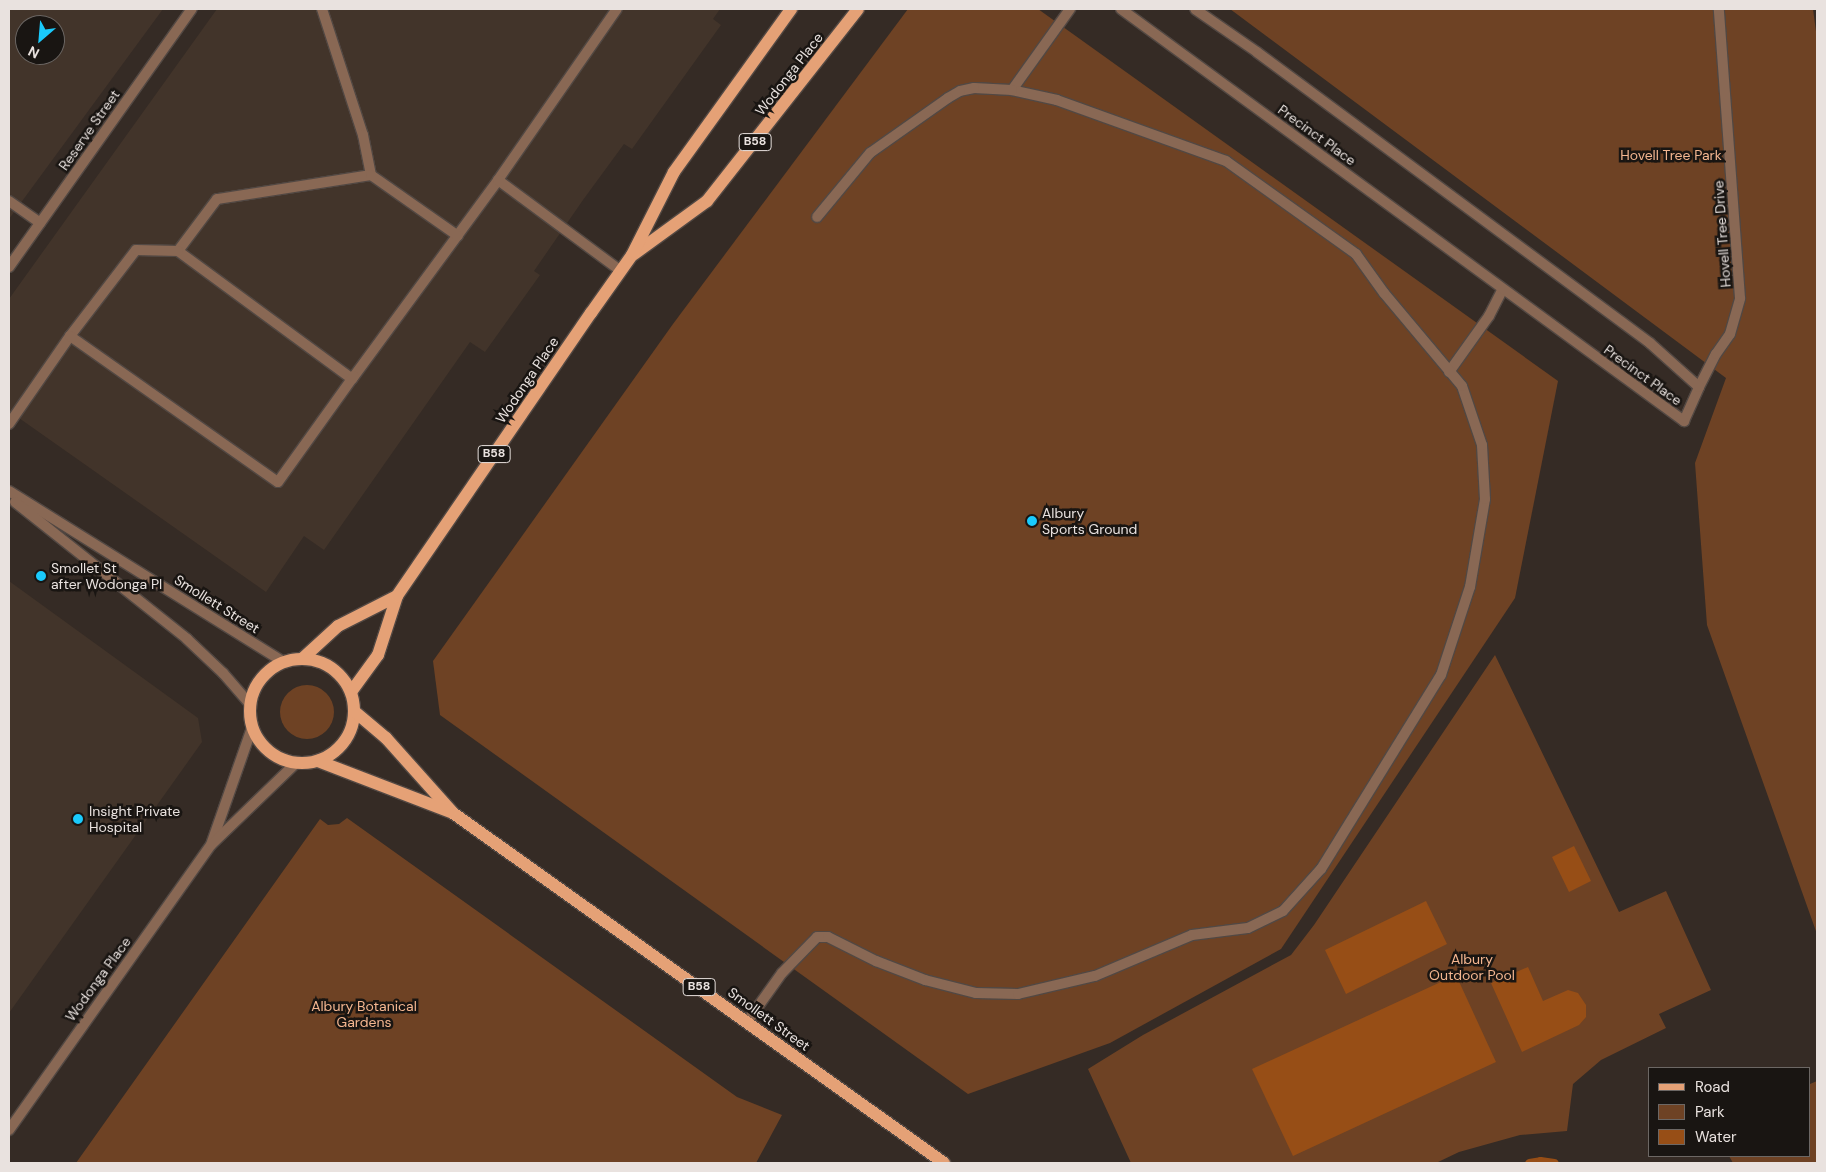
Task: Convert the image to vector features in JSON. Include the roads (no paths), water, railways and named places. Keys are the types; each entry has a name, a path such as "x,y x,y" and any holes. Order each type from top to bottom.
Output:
{"main road":[{"name":"Wodonga Place","path":"351,692 378,655 397,596 632,256 674,172 791,9"},
{"name":"Wodonga Place","path":"632,256 707,201 858,9"},
{"name":"Wodonga Place","path":"302,659 338,626 397,596"},
{"name":"B58","path":"302,659 322,663 339,675 351,692 354,711 352,727 344,742 333,753 318,761 296,763 282,759 269,752 259,741 252,728 250,704 261,678 271,668 284,662 302,659"},
{"name":"Smollett Street","path":"354,711 386,738 454,812 944,1163"},
{"name":"Smollett Street","path":"318,761 454,812"}],"street":[{"name":"Reserve Street","path":"9,267 192,9"},
{"path":"322,9 363,135 371,175 458,236"},
{"path":"70,336 278,482 458,236 616,9"},
{"path":"1012,90 1070,9"},
{"name":"Precinct Place","path":"1121,9 1684,421 1699,387 1629,327 1273,64 1195,9"},
{"name":"Hovell Tree Drive","path":"1699,387 1716,354 1730,334 1740,298 1719,9"},
{"path":"747,1022 782,973 817,938 828,938 876,961 925,980 976,993 1018,994 1095,976 1192,935 1248,928 1283,911 1321,869 1441,675 1470,587 1485,500 1482,445 1462,386 1384,293 1356,254 1226,161 1057,100 1012,90 974,88 960,91 948,98 870,153 817,217"},
{"path":"178,251 217,199 371,175"},
{"path":"498,180 622,270"},
{"path":"9,201 40,223"},
{"path":"9,424 70,336 136,250 178,251 352,379 354,376"},
{"path":"1449,372 1489,316 1503,289"},
{"name":"Smollett Street","path":"9,491 284,662"},
{"path":"9,497 188,639 223,673 250,704"},
{"name":"Wodonga Place","path":"211,845 252,728"},
{"name":"Wodonga Place","path":"9,1130 211,845 296,763"}],"water":[{"path":"1574,846 1591,881 1569,892 1552,857"},
{"path":"1426,901 1447,944 1346,994 1325,950"},
{"path":"1528,967 1543,1001 1568,990 1578,993 1586,1005 1586,1017 1579,1025 1522,1052 1491,983"},
{"path":"1456,975 1496,1062 1293,1156 1252,1069"}],"waterway":[{"path":"1529,1163 1540,1161 1554,1163"}],"place":[{"name":"Albury Sports Ground","path":"1032,521"},
{"name":"Smollet St after Wodonga Pl","path":"41,576"},
{"name":"Insight Private Hospital","path":"78,819"}],"park label":[{"name":"Hovell Tree Park","path":"1671,155"},
{"name":"Albury Outdoor Pool","path":"1472,968"},
{"name":"Albury Botanical Gardens","path":"364,1014"}]}
